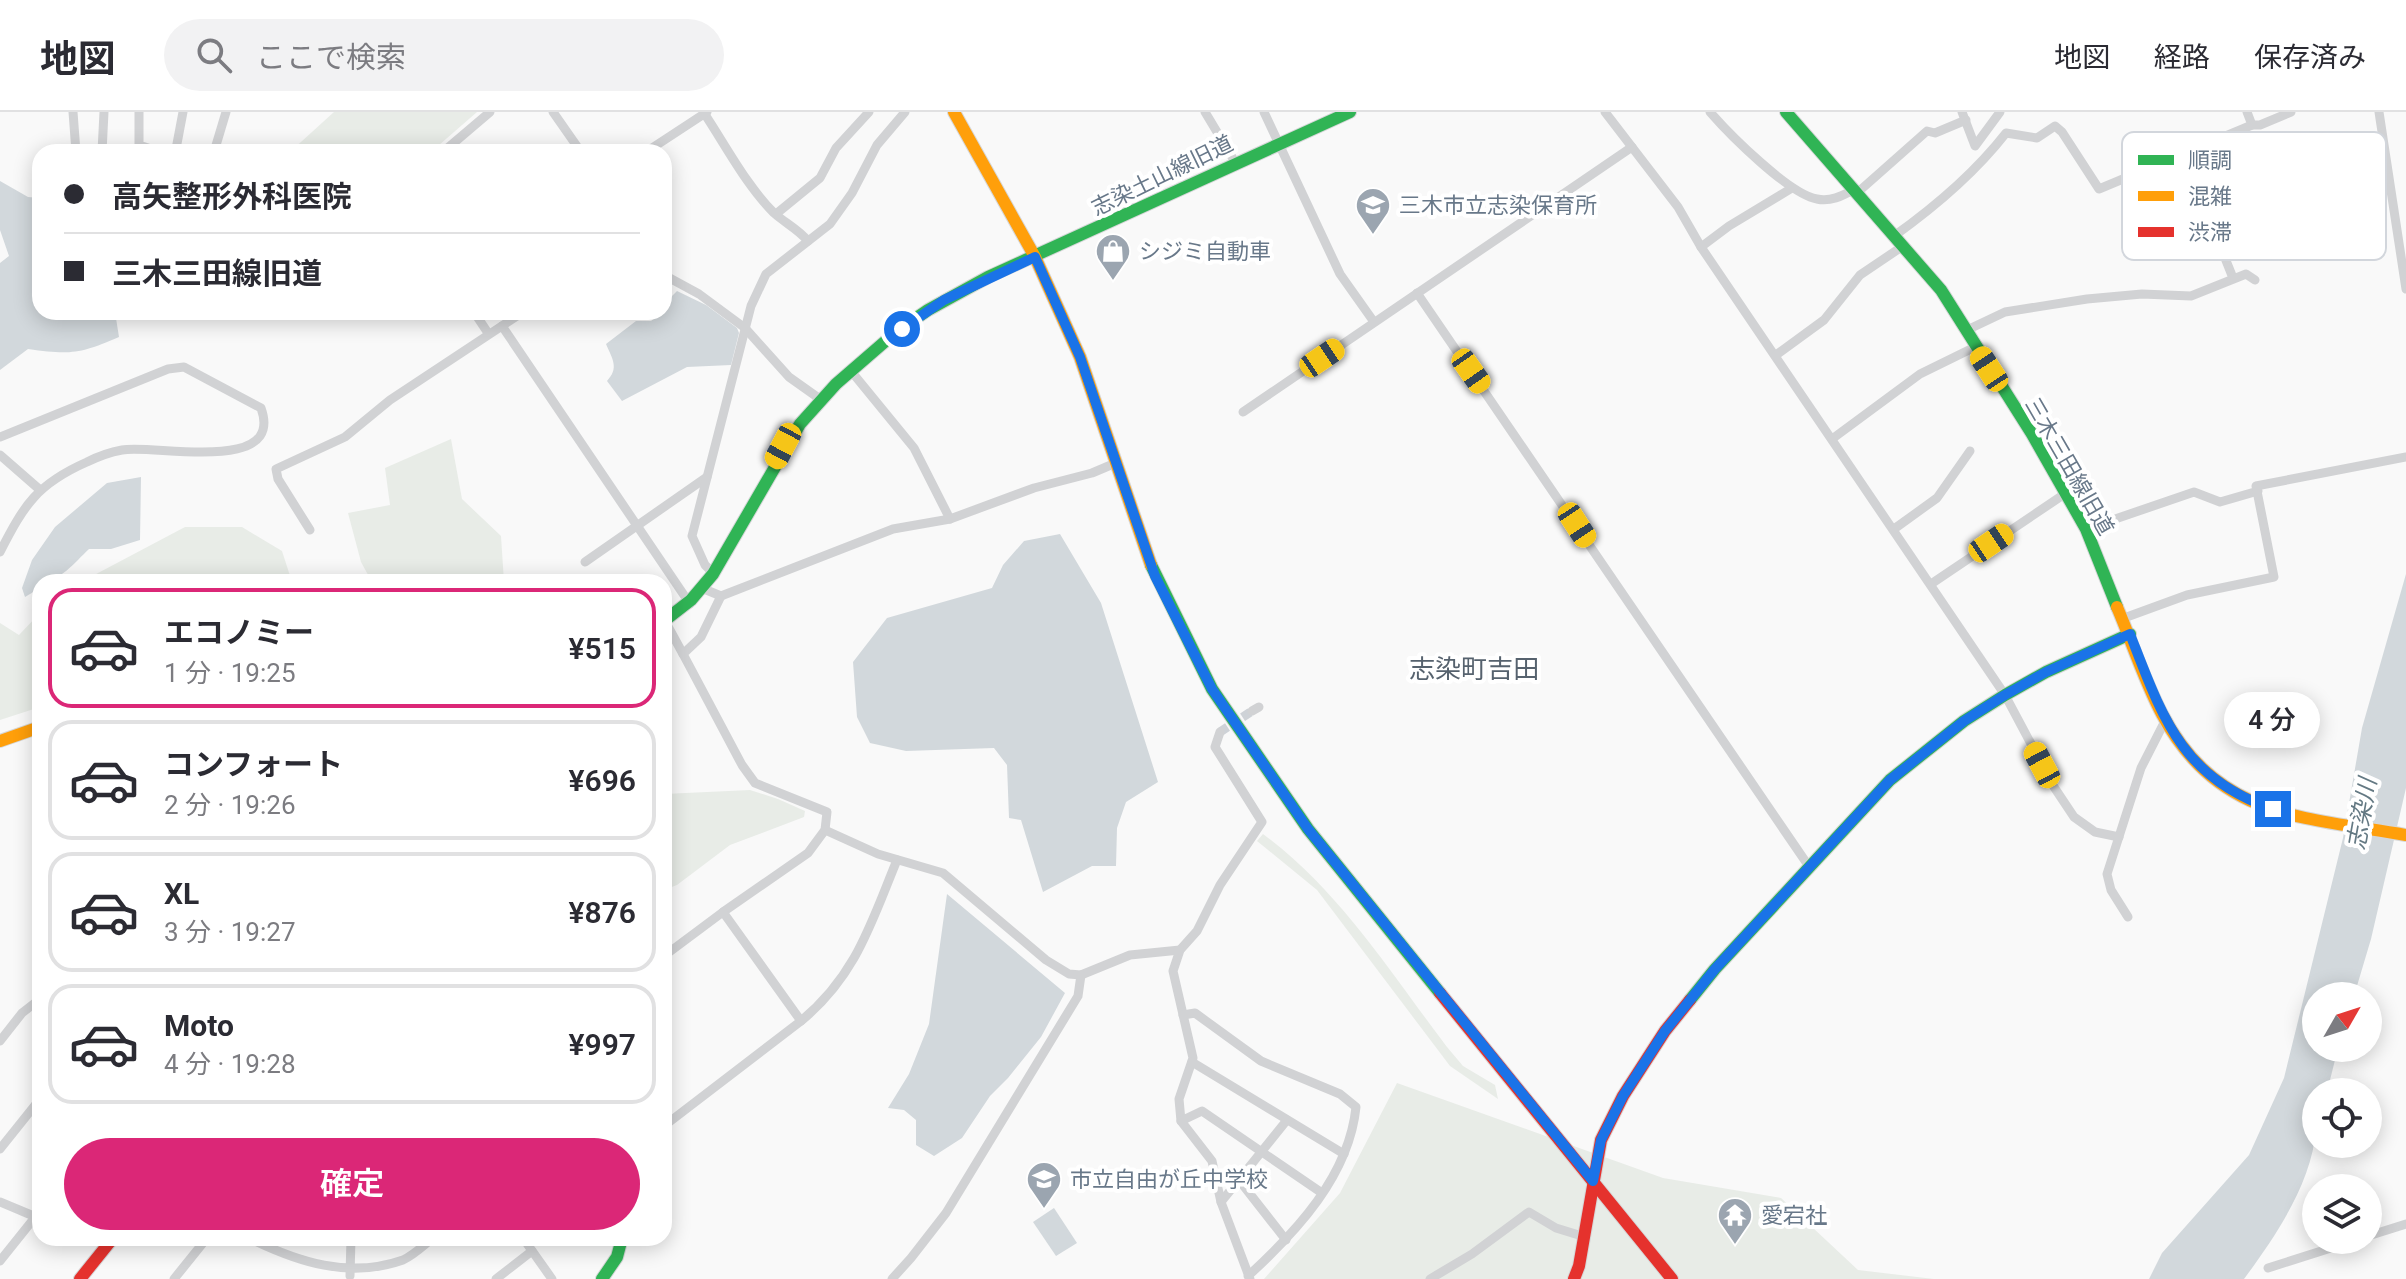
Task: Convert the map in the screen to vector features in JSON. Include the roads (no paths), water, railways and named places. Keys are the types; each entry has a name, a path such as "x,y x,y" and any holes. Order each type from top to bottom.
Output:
{"street":[{"path":"73,112 75,144"},
{"path":"102,144 104,112"},
{"path":"139,112 139,144"},
{"path":"177,144 183,112"},
{"path":"216,144 226,112"},
{"path":"452,144 490,112"},
{"path":"553,112 575,144"},
{"path":"776,214 820,178 836,148 869,112"},
{"path":"715,575 705,565 692,536 745,328 766,274 830,224 852,193 877,145 905,112"},
{"path":"954,112 1035,257 1080,357 1155,576 1212,689 1308,829 1672,1279"},
{"path":"1205,112 1235,162"},
{"path":"1264,112 1340,274 1374,322"},
{"name":"志染土山線旧道","path":"672,616 690,604 715,575 783,446 820,399 883,342 944,300 1235,162 1350,112"},
{"path":"1605,112 1678,207 1701,247 2005,695 2054,787 2074,817 2095,832 2119,837"},
{"path":"1710,112 1792,188 1818,199 1833,199 1855,192 1927,131 1935,133 1964,116 1984,161"},
{"name":"三木三田線旧道","path":"1786,112 1941,290 1967,330 2032,434 2086,529 2165,721 2192,758 2229,791 2273,809 2406,835"},
{"path":"1975,146 2000,112"},
{"path":"2247,112 2252,125"},
{"path":"2237,132 2291,112"},
{"path":"2379,112 2382,132"},
{"path":"658,144 705,113 757,193 808,241"},
{"path":"1776,355 1824,320 1860,275 1984,161 2006,133 2037,138 2055,126 2099,189 2122,180"},
{"path":"1243,412 1632,147"},
{"path":"2386,158 2406,289"},
{"path":"1701,247 1792,188"},
{"path":"2226,260 2233,278"},
{"path":"1967,330 2005,312 2142,294 2191,296 2246,274 2255,280"},
{"path":"672,279 699,294 745,328 789,377 820,399"},
{"path":"1417,293 1810,868"},
{"path":"479,320 488,333"},
{"path":"310,530 278,479 276,469 345,437 390,400 511,320"},
{"path":"502,326 670,574"},
{"path":"1832,439 1920,374 1975,347"},
{"path":"0,437 168,369 184,367 261,408 266,423 261,436 252,446 213,452 124,450 88,461 39,489 22,510 0,552"},
{"path":"851,371 914,448 950,519"},
{"path":"1894,529 1937,498 1970,451"},
{"path":"0,455 39,489"},
{"path":"2124,618 2187,595 2274,577 2256,486 2406,457"},
{"path":"683,654 701,637 721,596 893,529 950,519 1118,462"},
{"path":"585,562 708,477"},
{"path":"2086,529 2194,492 2220,502 2258,491"},
{"path":"1931,584 2066,493"},
{"path":"672,577 690,604"},
{"path":"704,589 721,596"},
{"path":"672,634 742,765 755,783 827,812 825,830 808,853 672,950"},
{"path":"1574,1279 1579,1266 1601,1140 1623,1096 1665,1031 1715,969 1890,780 1964,721 2005,695 2046,672 2130,634"},
{"path":"2128,917 2111,890 2107,874 2141,768 2165,721"},
{"path":"0,741 32,730"},
{"path":"1183,1015 1195,1013 1261,1061 1340,1094 1356,1107 1354,1126 1344,1154 1322,1193 1286,1240 1249,1278 1221,1202 1212,1161 1181,1121 1179,1099 1192,1062 1173,971 1180,950 1197,931 1220,885 1262,822 1215,747 1220,732"},
{"path":"825,830 897,860 943,873 1046,960 1069,974 1081,975 1130,955 1180,950"},
{"path":"672,1120 818,1008 851,967 897,860"},
{"path":"723,912 801,1021"},
{"path":"892,1279 946,1213 1078,996 1081,975"},
{"path":"0,1041 32,1005"},
{"path":"1192,1062 1344,1154"},
{"path":"0,1149 32,1109"},
{"path":"1181,1121 1202,1111 1322,1193"},
{"path":"1221,1202 1287,1120"},
{"path":"1239,1180 1286,1240"},
{"path":"0,1202 32,1212"},
{"path":"1430,1279 1472,1254 1529,1212 1556,1228 1582,1236"},
{"path":"0,1261 32,1221"},
{"path":"2382,1232 2406,1224"},
{"path":"80,1279 107,1246"},
{"path":"176,1279 201,1246"},
{"path":"265,1246 292,1259 350,1276 406,1259 423,1246"},
{"path":"350,1276 351,1246"},
{"path":"529,1246 552,1279"},
{"path":"602,1279 617,1257 620,1246"},
{"path":"496,1279 532,1251"},
{"path":"2268,1268 2312,1254"}],"water":[{"path":"0,181 32,197 32,320 116,320 119,337 75,352 28,349 0,370 0,263 9,256 0,230"},
{"path":"677,291 706,305 737,328 739,333 731,365 687,367 622,401 607,381 614,368 606,344 636,321 672,320 672,296"},
{"path":"141,477 140,540 111,549 89,549 62,574 32,574 32,593 25,597 22,588 32,560 55,527 107,483"},
{"path":"1060,534 1101,603 1158,782 1126,802 1117,828 1116,866 1092,866 1043,892 1021,820 1009,818 1007,765 994,748 906,751 870,743 857,717 853,662 887,618 992,588 1003,565 1024,541"},
{"name":"志染川","path":"2406,574 2406,788 2371,939 2358,982 2308,982 2343,838 2362,728"},
{"path":"947,894 1065,993 1041,1037 990,1096 962,1138 934,1156 916,1145 916,1120 904,1110 888,1108 909,1074 929,1024"},
{"path":"2302,1005 2302,1062 2334,1062 2330,1078 2302,1078 2302,1158 2310,1158 2305,1174 2302,1174 2300,1189 2268,1245 2244,1279 2149,1279 2162,1253 2249,1155 2284,1078"},
{"path":"1054,1208 1077,1243 1056,1256 1033,1222"}],"tunnel":[{"path":"1220,732 1252,711"}],"place":[{"name":"三木市立志染保育所","path":"1373,236"},
{"name":"シジミ自動車","path":"1113,282"},
{"name":"市立自由が丘中学校","path":"1044,1210"},
{"name":"愛宕社","path":"1735,1246"}],"district":[{"name":"志染町吉田","path":"1474,669"}]}
